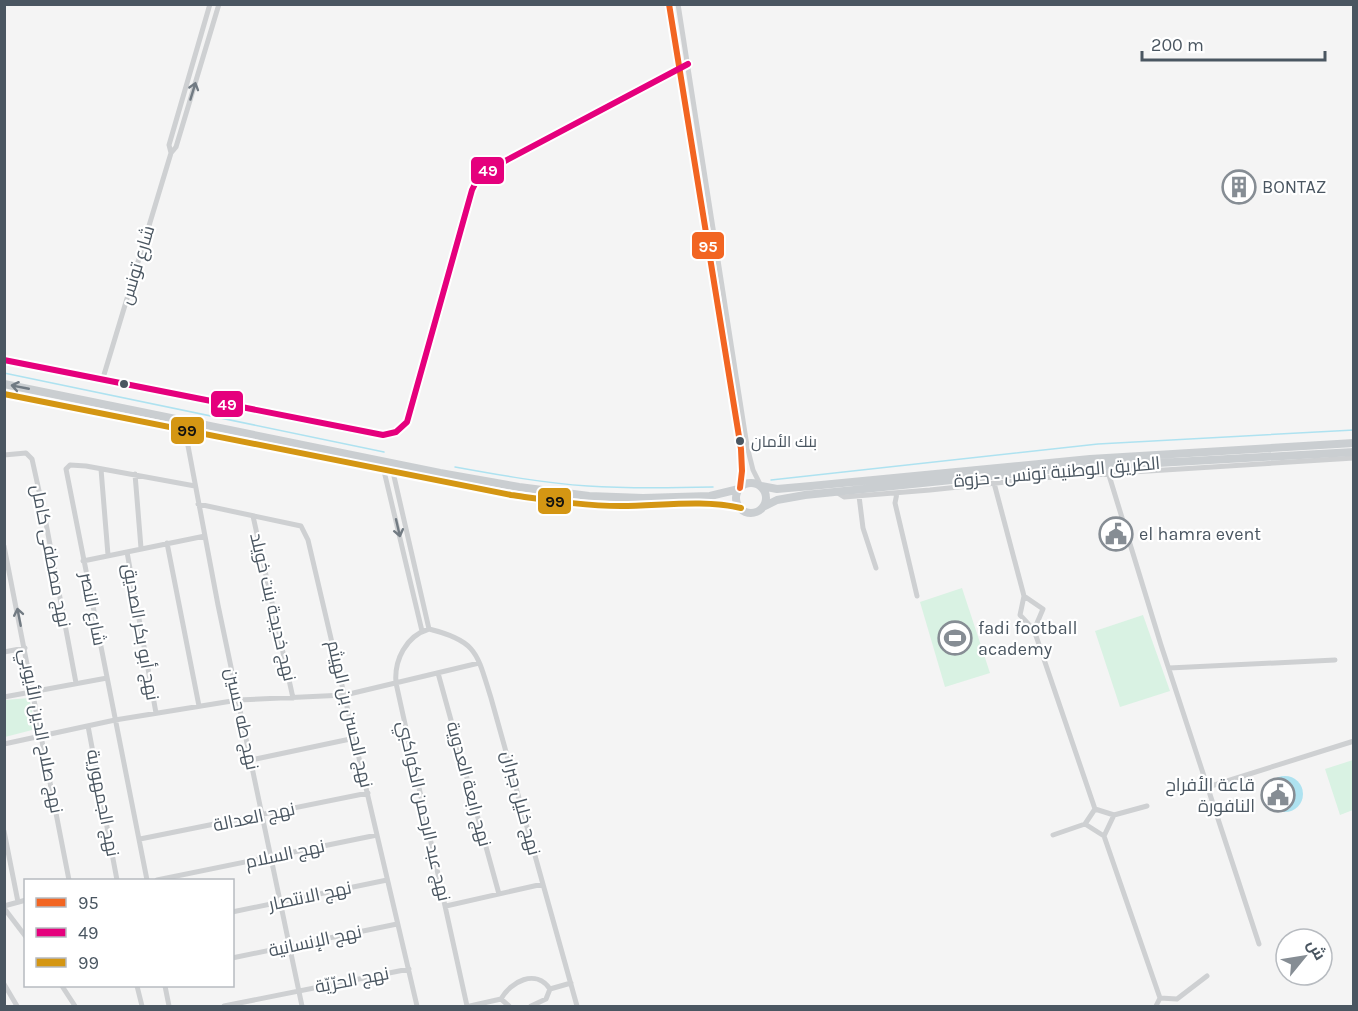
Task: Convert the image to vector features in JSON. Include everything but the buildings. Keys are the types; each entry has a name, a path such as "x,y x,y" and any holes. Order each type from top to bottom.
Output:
{"main road":[{"path":"4,384 448,475 519,487 589,496 643,498 710,496 740,489 750,483 761,486 766,496 763,507 752,512 720,504 618,506 511,495 4,394"},
{"name":"الطريق الوطنية تونس - حزوة","path":"761,486 777,489 1090,459 1353,443"},
{"name":"الطريق الوطنية تونس - حزوة","path":"763,507 793,496 1069,468 1108,470 1353,452"},
{"path":"740,489 736,499 741,508"}],"street":[{"path":"171,153 169,145 210,4"},
{"path":"171,153 176,147 219,4"},
{"path":"669,4 742,457 740,489"},
{"path":"678,4 747,446 753,470 761,486"},
{"path":"4,360 383,435 396,432 407,422 472,190 479,176 521,151 688,64"},
{"name":"شارع تونس","path":"103,378 171,153"},
{"name":"نهج طه حسين","path":"185,430 198,504 302,1006"},
{"name":"نهج مصطفى كامل","path":"4,455 26,453 32,459 76,683"},
{"path":"836,492 844,497 1108,470 1353,458"},
{"name":"شارع النصر","path":"147,879 66,469 70,465 101,469 195,486"},
{"path":"101,469 108,555"},
{"path":"1108,470 1169,668 1259,944"},
{"path":"389,472 429,629 422,631 389,472"},
{"path":"135,474 141,548"},
{"path":"994,483 1024,596 1020,615 1034,630 1095,809"},
{"path":"897,493 895,503 917,596"},
{"path":"859,496 863,528 876,568"},
{"name":"نهج الحسن بن الهيثم","path":"198,504 301,526 308,540 417,1006"},
{"name":"نهج خديجة بنت خويلد","path":"253,516 293,698"},
{"path":"83,561 205,536"},
{"path":"166,543 199,706"},
{"name":"نهج صلاح الدين الأيوبي","path":"4,546 69,879"},
{"name":"نهج أبو بكر الصديق","path":"127,552 156,713"},
{"path":"1024,596 1043,609 1034,630"},
{"name":"نهج خليل جبران","path":"429,629 456,636 466,642 479,663 491,698 578,1006"},
{"name":"نهج عبد الرحمن الكواكبي","path":"422,631 397,660 396,683 468,1006"},
{"path":"4,652 24,648"},
{"path":"1169,668 1335,660"},
{"path":"4,744 115,720 238,700 345,694 479,663"},
{"name":"نهج رابعة العدوية","path":"438,673 499,894"},
{"path":"4,697 107,678"},
{"name":"نهج الجمهورية","path":"88,726 117,879"},
{"path":"251,760 355,738"},
{"path":"1208,787 1353,741"},
{"name":"نهج العدالة","path":"140,839 368,793"},
{"path":"1095,809 1114,815 1147,806"},
{"path":"1053,835 1085,824 1095,809"},
{"path":"1104,836 1114,815"},
{"path":"1085,824 1104,836 1160,998 1156,1006"},
{"path":"4,831 18,902"},
{"name":"نهج السلام","path":"162,879 377,835"},
{"name":"نهج الانتصار","path":"234,912 387,880"},
{"path":"446,906 543,884"},
{"path":"24,900 4,907 24,934"},
{"name":"نهج الإنسانية","path":"234,958 398,924"},
{"name":"نهج الحرّيّة","path":"224,1006 409,969"},
{"path":"1175,1006 1177,999 1207,976"},
{"path":"468,1006 501,999 510,986 524,979 540,981 550,989"},
{"path":"531,1006 546,999 550,989 571,982"},
{"path":"4,984 17,1006"},
{"path":"63,987 75,1006"},
{"path":"137,987 142,1006"},
{"path":"165,987 169,1006"},
{"path":"1160,998 1177,999"},
{"path":"501,999 508,1006"}],"green space":[{"name":"fadi football academy","path":"962,588 990,673 945,687 920,602"},
{"path":"1143,615 1170,691 1120,707 1095,631"},
{"path":"29,698 36,729 5,737 5,700"},
{"path":"1353,760 1353,810 1340,815 1325,769"}],"water":[{"path":"1285,776 1298,781 1303,794 1298,807 1285,812 1272,807 1267,794 1272,781"}],"waterway":[{"path":"4,373 384,452"},
{"path":"771,480 1098,444 1354,430"},
{"path":"455,467 538,481 588,486 713,487"}],"transit line":[{"name":"95","path":"669,4 741,449 740,488"},
{"name":"49","path":"4,360 383,435 396,432 407,422 472,190 479,176 688,64"},
{"name":"99","path":"4,394 511,495 593,505 696,503 741,508"}],"place":[{"name":"BONTAZ","path":"1239,187"},
{"name":"بنك الأمان","path":"740,441"},
{"name":"el hamra event","path":"1116,534"},
{"name":"fadi football academy","path":"955,638"},
{"name":"قاعة الأفراح النافورة","path":"1278,795"}]}
